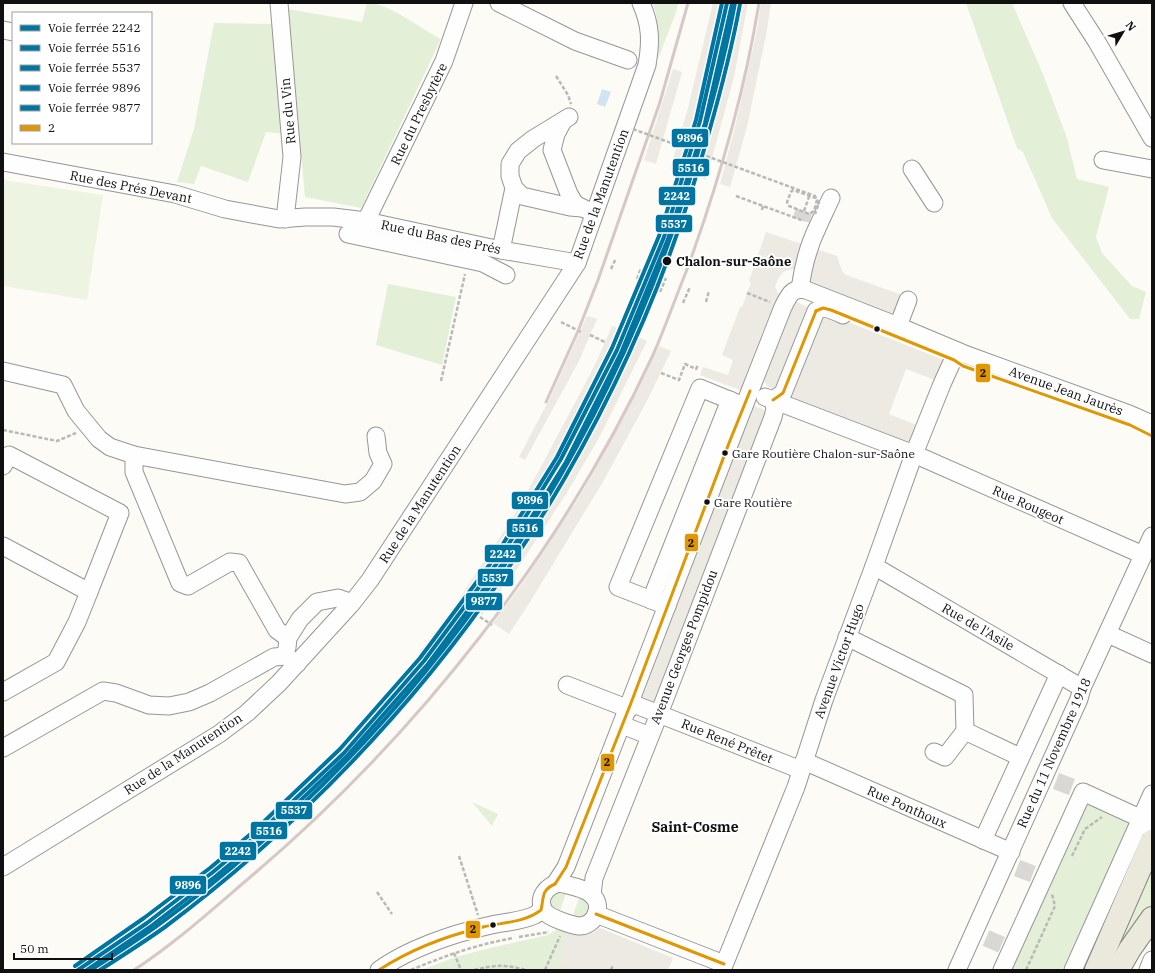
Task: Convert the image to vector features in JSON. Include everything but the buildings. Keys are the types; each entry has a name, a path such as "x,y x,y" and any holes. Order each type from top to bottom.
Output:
{"main road":[{"path":"1096,970 1152,841"},
{"path":"1118,970 1130,949 1152,918"}],"street":[{"name":"Rue du Vin","path":"280,3 292,157 285,220"},
{"name":"Rue du Presbytère","path":"366,221 444,61 464,3"},
{"name":"Rue de la Manutention","path":"3,867 219,734 247,713 279,683 292,660 352,603 370,580 577,263 588,211 647,65 650,51 650,35 647,19 641,3"},
{"path":"1072,3 1097,42 1152,138"},
{"path":"505,4 575,41 628,60"},
{"path":"566,119 518,150 510,164 510,176 514,188 522,196 588,211"},
{"path":"552,150 556,134 566,119"},
{"path":"540,135 552,150 569,194 575,204 588,211"},
{"path":"1103,160 1152,169"},
{"name":"Rue des Prés Devant","path":"3,162 175,194 225,209 285,220 305,217"},
{"path":"912,169 934,203"},
{"path":"501,250 514,188"},
{"path":"772,400 784,392 799,312 788,296 800,289 802,269 818,225 827,209 830,198"},
{"name":"Rue du Bas des Prés","path":"305,217 332,217 366,221 501,250 577,263"},
{"path":"805,245 811,217"},
{"path":"348,234 483,263 506,275"},
{"name":"Avenue Jean Jaurès","path":"800,289 820,295 898,326 955,356 963,366 1130,426 1152,436"},
{"path":"898,326 908,300"},
{"name":"Avenue Jean Jaurès","path":"799,312 819,308 831,310 955,356 1129,414 1152,424"},
{"path":"651,600 741,399 799,312"},
{"name":"Avenue Victor Hugo","path":"723,967 796,787 824,700 914,454 955,356"},
{"path":"3,370 63,385 76,411 99,439 110,447 134,455 345,494 360,492 373,480 383,464 378,453 376,436"},
{"path":"667,606 618,587 700,388 741,399"},
{"path":"555,884 566,867 630,706 741,399"},
{"name":"Rue Rougeot","path":"741,399 772,400 914,454 1144,555"},
{"name":"Avenue Georges Pompidou","path":"592,895 594,878 659,714 773,417 775,409 772,400"},
{"path":"3,466 9,455 120,513 77,622 56,662 3,692"},
{"path":"134,455 134,472 180,584 188,586 230,562 240,563 277,630 288,638"},
{"name":"Rue du 11 Novembre 1918","path":"957,970 980,935 1011,861 1050,778 1082,688 1152,536"},
{"path":"3,546 89,592"},
{"name":"Rue de l'Asile","path":"874,566 1082,688"},
{"path":"3,748 104,691 116,692 149,705 169,706 189,702 210,693 274,657 292,660 288,638 300,619 317,602 338,598 352,603"},
{"path":"1108,634 1152,654"},
{"path":"848,637 964,695 965,731 945,757 934,752"},
{"path":"983,840 1059,674"},
{"name":"Rue René Prêtet","path":"567,685 659,714 803,765"},
{"path":"622,725 650,736"},
{"path":"965,731 1020,757"},
{"name":"Rue Ponthoux","path":"803,765 983,840 1011,861"},
{"path":"1007,968 1009,948 1045,882 1080,791 1115,807 1146,825"},
{"path":"1073,970 1146,825 1152,794"},
{"path":"379,970 390,962 455,934 537,914 541,910 545,890 555,884 560,883 587,892 596,900 598,906 596,914 591,922 580,926 550,916 542,906"},
{"path":"596,914 723,967"},
{"path":"1148,970 1152,960"}],"path":[{"path":"556,76 568,95 571,105 566,119"},
{"path":"633,129 815,196 818,200 816,206 814,211 809,214 789,206 787,202 793,190 816,198 819,203 811,217"},
{"path":"810,194 811,217"},
{"path":"736,196 763,206 811,217"},
{"path":"762,210 763,206"},
{"path":"611,269 616,258"},
{"path":"441,382 468,260"},
{"path":"637,279 642,268"},
{"path":"660,292 666,278"},
{"path":"683,303 690,287"},
{"path":"706,302 710,291"},
{"path":"747,294 799,312"},
{"path":"561,322 580,332"},
{"path":"590,335 604,342"},
{"path":"661,373 679,380 685,364 696,369 698,365"},
{"path":"3,430 57,441 90,428"},
{"path":"464,606 474,612"},
{"path":"480,617 492,625"},
{"path":"1069,861 1085,829 1115,807"},
{"path":"459,856 482,927"},
{"path":"1026,970 1055,906 1045,882"},
{"path":"377,892 392,914"},
{"path":"545,970 560,934"},
{"path":"454,953 461,970"},
{"path":"474,970 485,966 500,965 525,970"},
{"path":"612,970 613,965"}],"green space":[{"path":"367,3 385,7 405,17 441,39 361,208 305,197 288,9 362,22"},
{"path":"653,3 678,3 658,59 658,31"},
{"path":"966,3 1012,3 1043,74 1067,138 1077,179 1109,187 1096,237 1102,253 1132,286 1146,292 1139,319 1130,319 1052,218 1023,152 1017,148"},
{"path":"214,23 274,24 286,134 266,132 248,182 201,166 194,184 177,182 194,129"},
{"path":"3,180 103,195 87,300 3,286"},
{"path":"388,284 456,297 442,365 376,345"},
{"path":"472,802 498,814 492,826"},
{"path":"1086,803 1130,823 1062,970 1009,970"},
{"path":"1152,854 1152,911 1100,970"},
{"path":"567,890 559,914 552,910 548,898 553,891"},
{"path":"580,895 587,898 591,907 586,917 572,918"},
{"path":"558,929 568,929 571,970 421,970 456,957 548,935"}],"shaded area":[{"path":"713,3 724,3 700,111 682,173 670,169 688,108"},
{"path":"738,3 748,3 734,77 706,180 696,176 712,117"},
{"path":"761,3 771,3 767,30 747,127 730,187 720,184 735,127 757,30"},
{"path":"673,69 682,72 656,164 644,160"},
{"path":"766,232 805,245 796,268 783,272 778,279 775,287 781,298 774,316 769,315 744,379 748,381 746,386 740,390 700,375 703,367 728,375 733,360 722,355 740,307 742,307 751,283 749,281"},
{"path":"816,249 837,256 842,271 846,275 905,296 897,317 809,282"},
{"path":"795,301 809,308 776,390 768,387 764,381"},
{"path":"587,316 597,319 580,359 525,460 519,457 550,398"},
{"path":"825,316 833,316 946,361 938,381 906,369 889,414 921,427 913,444 796,399 794,402 789,400 820,321"},
{"path":"612,326 623,330 573,430 528,511 464,606 416,667 411,663 455,605 512,519 593,369"},
{"path":"636,336 647,341 599,438 566,494 515,572 482,615 476,610 530,532 558,488 587,436"},
{"path":"659,346 671,351 648,399 604,480 509,634 493,623 518,590 594,472 638,390"},
{"path":"755,406 771,413 657,705 638,697 641,691 644,691 751,412 748,411"},
{"path":"600,928 673,958 668,970 571,970 556,963 568,929 584,934 593,933"}],"water":[{"path":"602,89 611,92 605,107 597,104"}],"tunnel":[{"path":"801,220 804,211"},
{"path":"1056,781 1077,789"},
{"path":"1017,868 1038,876"},
{"path":"986,938 1007,947"}],"railway":[{"path":"546,402 578,331 598,280 660,102 688,3"},
{"path":"134,970 181,936 255,873 315,819 374,761 429,699 481,635 530,568 575,499 616,428 653,355 686,272 709,206 738,106 759,3"}],"rail line":[{"name":"9896","path":"75,966 144,918 210,868 253,832 340,749 420,658 493,560 557,457 612,348 659,236 696,120 722,3"},
{"name":"2242","path":"78,970 147,923 213,872 256,836 344,753 424,661 497,563 561,459 617,350 664,237 700,121 727,3"},
{"name":"5537","path":"91,970 161,923 257,846 345,762 426,670 499,573 564,469 620,361 667,248 704,131 725,51 735,3"},
{"name":"5516","path":"87,970 150,927 216,876 259,840 347,756 428,664 501,566 566,462 621,353 668,239 705,123 732,4"},
{"name":"9877","path":"100,970 165,927 261,849 350,764 431,672 504,575 568,472 624,363 671,250 709,132 730,52 740,4"}],"transit line":[{"name":"2","path":"816,311 823,308 831,310 954,360 963,366 1130,425 1152,436"},
{"name":"2","path":"773,400 783,393 816,311"},
{"name":"2","path":"555,884 566,867 631,703 750,391"},
{"name":"2","path":"379,970 391,962 442,939 483,927 513,922 528,917 541,910 545,891 555,884"},
{"name":"2","path":"596,914 724,964"}],"place":[{"name":"Chalon-sur-Saône","path":"667,261"},
{"name":"Gare Routière Chalon-sur-Saône","path":"725,453"},
{"name":"Gare Routière","path":"707,502"}],"district":[{"name":"Saint-Cosme","path":"695,827"}]}
